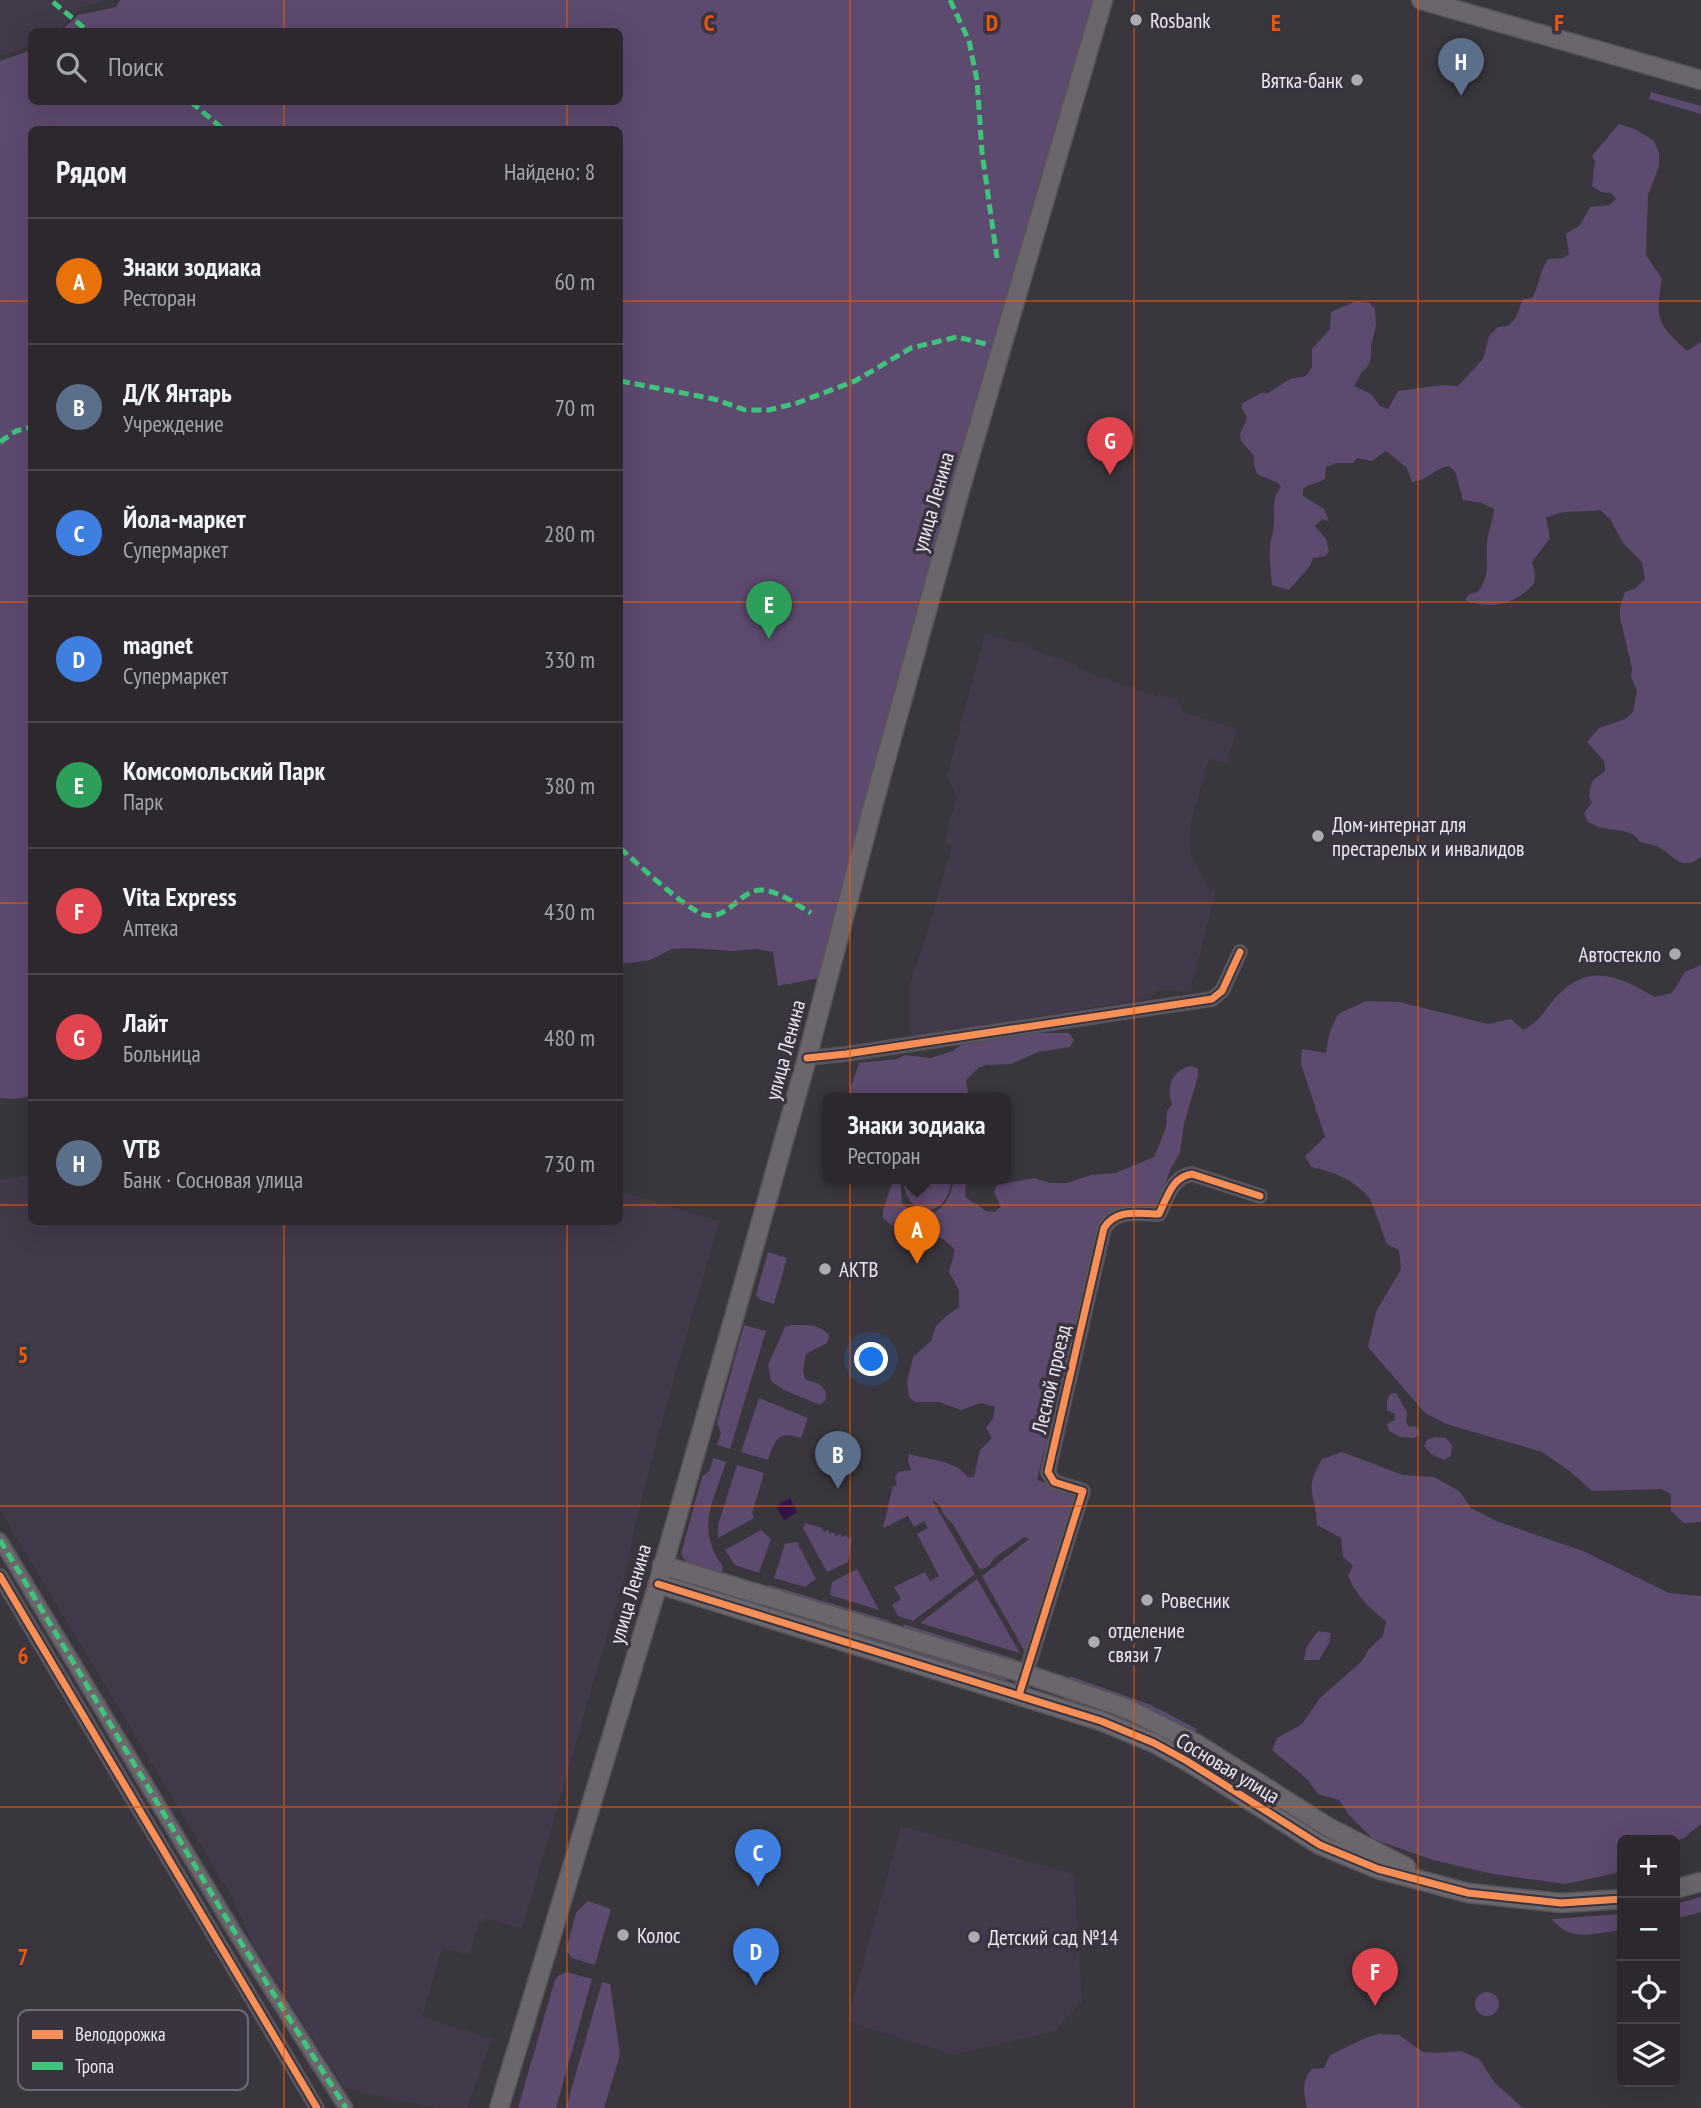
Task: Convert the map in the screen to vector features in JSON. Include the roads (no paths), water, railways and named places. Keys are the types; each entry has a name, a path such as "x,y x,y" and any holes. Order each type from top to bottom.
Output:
{"street":[{"name":"улица Ленина","path":"499,2108 658,1584 807,1058 960,489 1103,0"},
{"path":"1421,0 1701,80"},
{"path":"807,1058 1212,999 1222,991 1240,952"},
{"name":"Лесной проезд","path":"1019,1695 1083,1491 1054,1482 1048,1472 1104,1228 1116,1215 1159,1214 1176,1179 1182,1175 1192,1174 1260,1196"},
{"path":"0,1540 240,1941 346,2108"},
{"name":"Сосновая улица","path":"662,1564 1086,1693 1162,1725 1197,1744 1356,1843 1468,1893"},
{"path":"0,1576 317,2108"},
{"name":"Сосновая улица","path":"658,1584 1101,1721 1187,1761 1320,1845 1378,1869 1468,1893 1561,1903 1617,1899"},
{"path":"1680,1888 1701,1882"}],"place":[{"name":"Rosbank","path":"1136,20"},
{"name":"Вятка-банк","path":"1357,80"},
{"name":"VTB","path":"1461,96"},
{"name":"Лайт","path":"1110,475"},
{"name":"Комсомольский Парк","path":"769,639"},
{"name":"Дом-интернат для престарелых и инвалидов","path":"1318,836"},
{"name":"Автостекло","path":"1675,954"},
{"name":"Знаки зодиака","path":"917,1264"},
{"name":"АКТВ","path":"825,1269"},
{"name":"Д/К Янтарь","path":"838,1489"},
{"name":"Ровесник","path":"1147,1600"},
{"name":"отделение связи 7","path":"1094,1642"},
{"name":"Йола-маркет","path":"758,1887"},
{"name":"Колос","path":"623,1935"},
{"name":"Детский сад №14","path":"974,1937"},
{"name":"magnet","path":"756,1986"},
{"name":"Vita Express","path":"1375,2006"}]}
